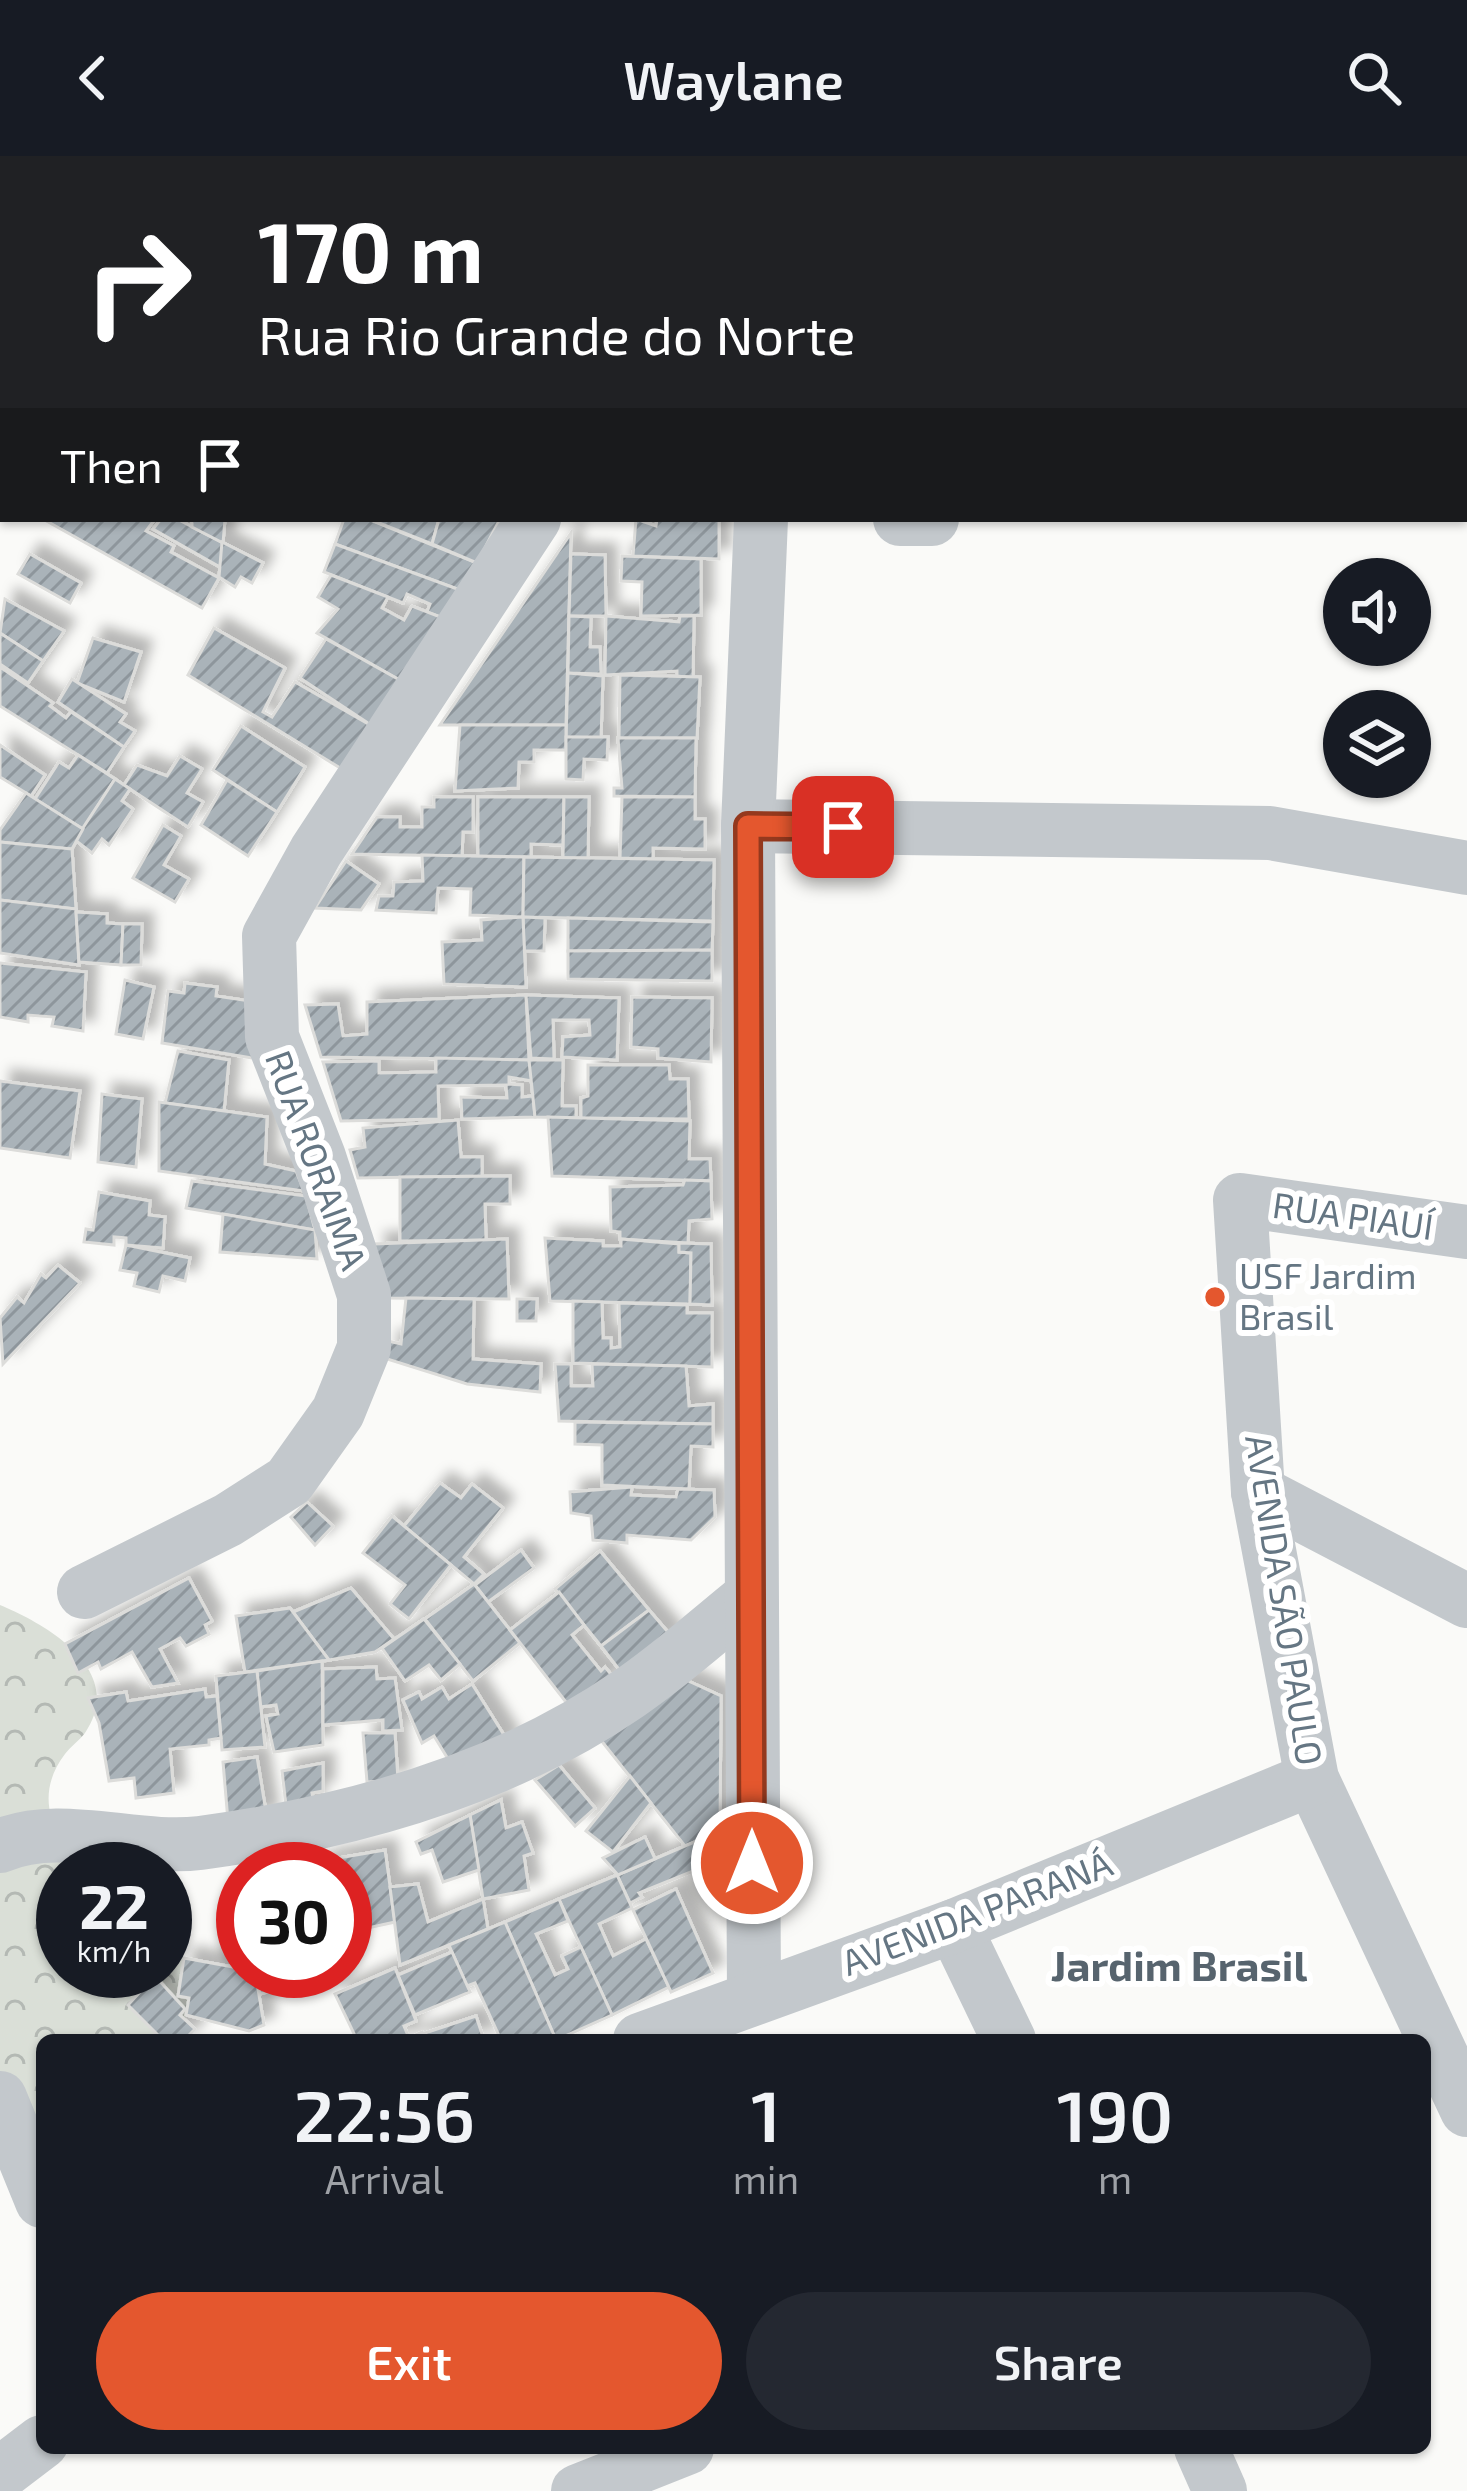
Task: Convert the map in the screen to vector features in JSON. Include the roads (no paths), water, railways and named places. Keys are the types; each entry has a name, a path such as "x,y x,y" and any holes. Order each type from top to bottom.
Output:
{"street":[{"name":"RUA RORAIMA","path":"84,1592 228,1520 289,1481 338,1412 364,1348 364,1295 272,1037 269,936 316,851 532,522"},
{"path":"754,1996 748,826 761,522"},
{"path":"748,826 1270,833 1467,868"},
{"name":"RUA PIAUÍ","path":"1240,1200 1467,1232"},
{"name":"AVENIDA SÃO PAULO","path":"1240,1200 1258,1492 1312,1779 1448,2036 1467,2110"},
{"path":"1258,1492 1467,1601"},
{"path":"0,1846 45,1837 194,1844 330,1821 413,1797 500,1765 627,1695 750,1597"},
{"name":"AVENIDA PARANÁ","path":"656,2034 954,1926 1312,1779"},
{"path":"954,1926 1006,2034"},
{"path":"0,2098 36,2185"},
{"path":"0,2474 36,2447"},
{"path":"578,2491 672,2454"},
{"path":"1204,2454 1220,2491"}],"place":[{"name":"USF Jardim Brasil","path":"1215,1297"}],"district":[{"name":"Jardim Brasil","path":"1179,1966"}]}
